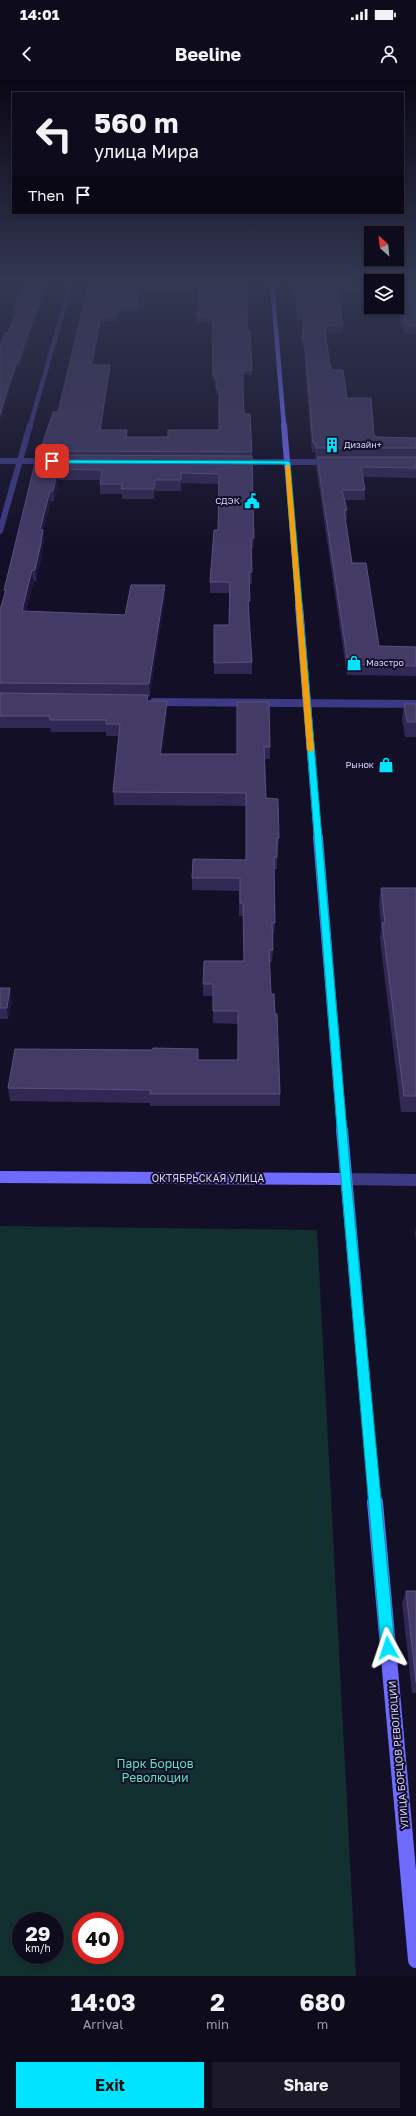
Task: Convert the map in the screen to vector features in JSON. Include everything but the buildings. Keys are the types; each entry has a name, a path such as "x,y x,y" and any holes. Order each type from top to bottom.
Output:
{"main road":[{"name":"УЛИЦА БОРЦОВ РЕВОЛЮЦИИ","path":"280,371 346,1179 416,1960"},
{"name":"ОКТЯБРЬСКАЯ УЛИЦА","path":"0,1177 346,1179"}],"street":[{"path":"0,531 46,371"},
{"path":"0,461 52,461"},
{"path":"232,462 340,462"},
{"path":"149,702 416,704"},
{"name":"ОКТЯБРЬСКАЯ УЛИЦА","path":"346,1179 416,1180"}],"green space":[{"name":"Парк Борцов Революции","path":"0,1226 317,1230 356,1976 0,1976"}],"slow traffic":[{"path":"288,466 310,750"}],"place":[{"name":"Дизайн+","path":"332,445"},
{"name":"СДЭК","path":"252,501"},
{"name":"Маэстро","path":"354,663"},
{"name":"Рынок","path":"386,765"}],"route":[{"path":"52,461 288,462 306,704 346,1179 388,1648"}]}
